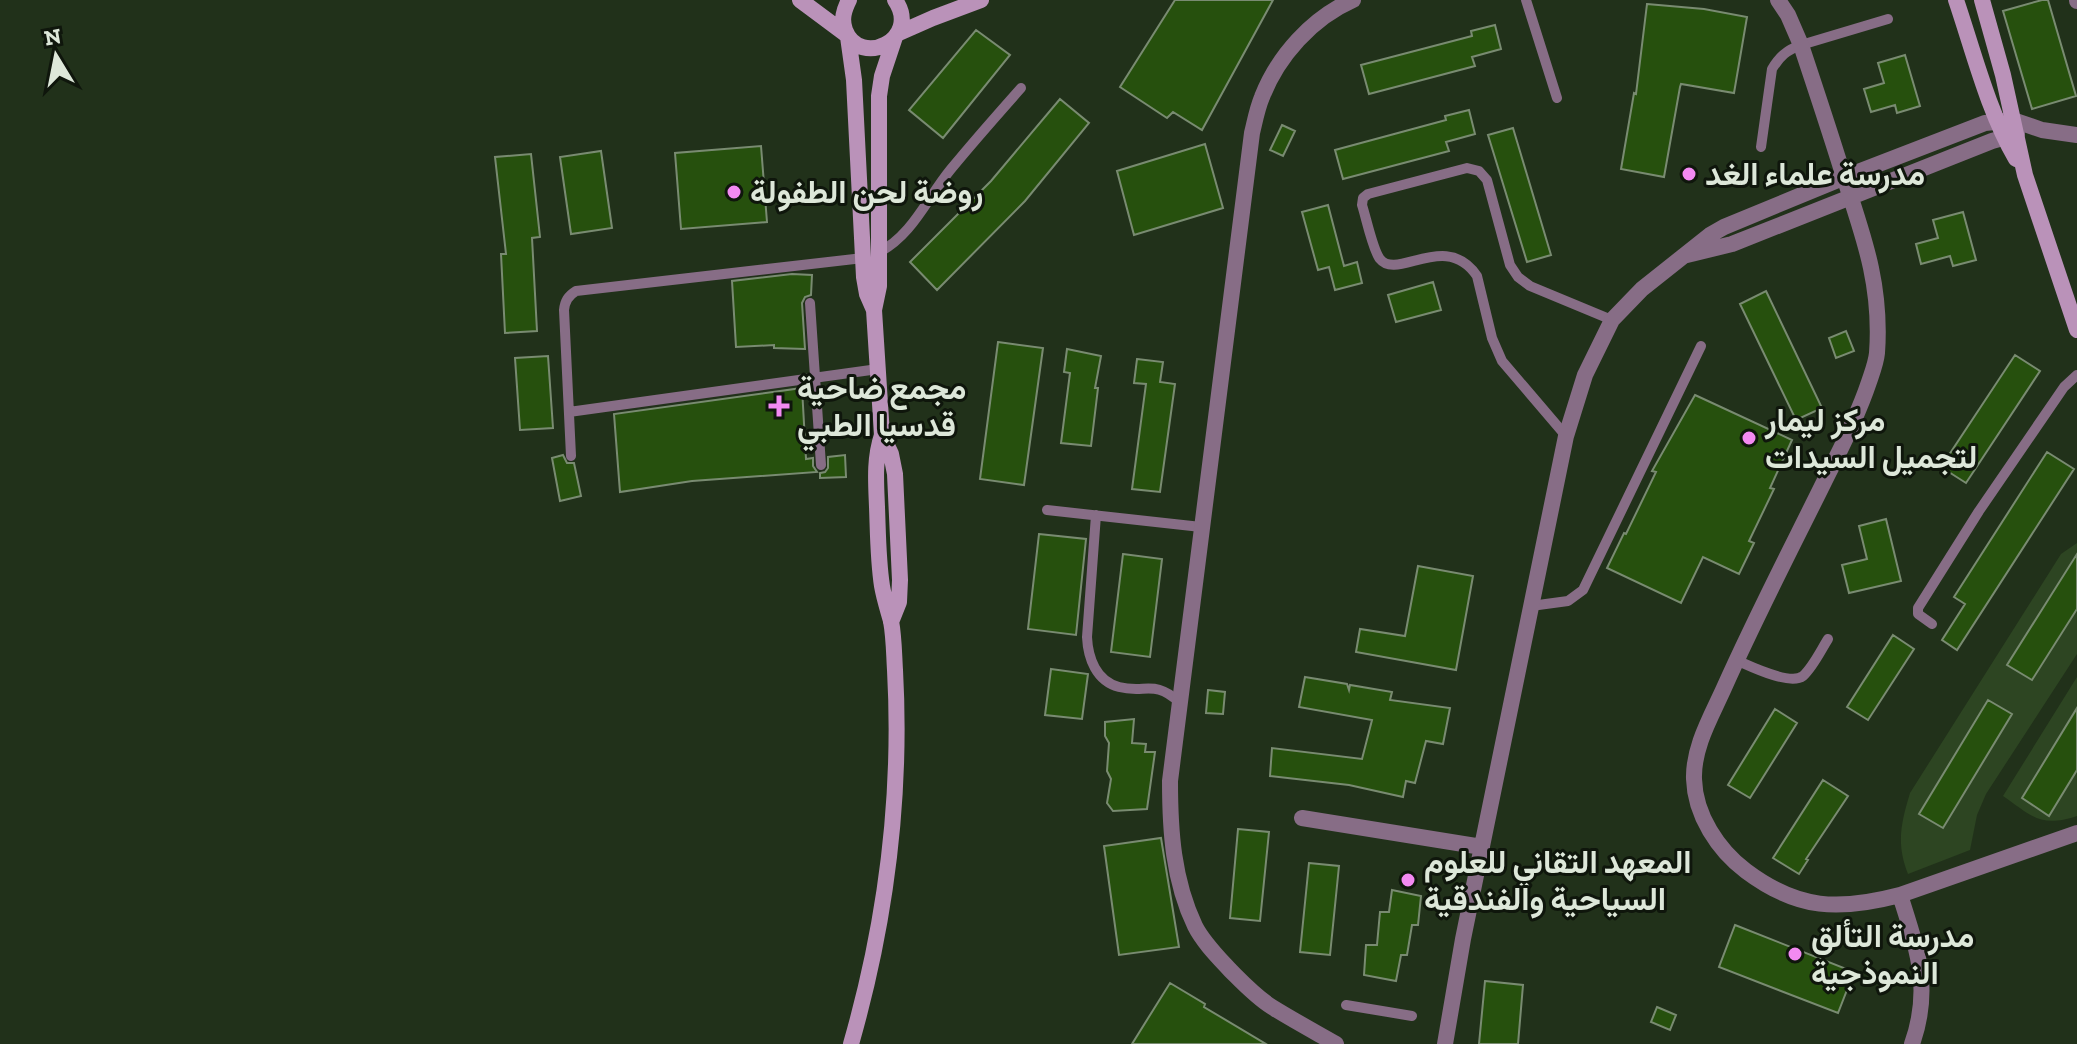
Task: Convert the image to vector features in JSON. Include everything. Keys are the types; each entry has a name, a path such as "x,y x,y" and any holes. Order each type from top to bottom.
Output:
{"main road":[{"path":"800,0 857,44 867,48 887,44 915,24 981,0"},
{"path":"849,0 843,23 848,36 854,80 871,256 879,286 874,310 882,435 875,474 881,577 891,622 896,718 894,814 889,862 878,934 851,1044"},
{"path":"871,256 879,96 882,76 902,23 902,13 895,0"},
{"path":"1956,0 2008,128 2077,330"},
{"path":"1982,0 2003,75 2008,128"}],"street":[{"path":"1336,1044 1269,1005 1242,982 1196,929 1174,861 1170,781 1252,133 1262,97 1280,62 1304,33 1337,7 1353,0"},
{"path":"1778,0 1801,45 1867,243 1877,297 1877,357 1860,409 1736,660 1701,738 1695,758 1694,778 1695,794 1705,822 1736,863 1762,884 1819,904 1846,906 1900,895 2077,833"},
{"path":"1445,1044 1566,436 1585,375 1612,320 1642,289 1724,227 1845,177 1974,127 2077,135"},
{"path":"1687,255 1732,244 2008,128"},
{"path":"1302,818 1482,847"},
{"path":"1900,895 1922,975 1922,1001 1912,1044"}],"lane":[{"path":"1526,0 1557,98"},
{"path":"1761,147 1772,69 1779,58 1789,49 1888,19"},
{"path":"571,456 564,310 569,296 576,291 871,256 891,246 906,233 950,170 1021,88"},
{"path":"1566,436 1502,361 1492,338 1477,276 1472,269 1458,258 1440,255 1393,265 1383,262 1377,254 1362,205 1363,198 1368,194 1467,168 1479,171 1487,180 1510,265 1518,277 1530,286 1612,320"},
{"path":"810,303 821,465"},
{"path":"1531,606 1568,601 1583,590 1701,346"},
{"path":"569,412 878,369"},
{"path":"1932,624 1918,614 1918,608 1979,511 2064,387 2077,375"},
{"path":"1047,510 1201,527"},
{"path":"1096,515 1087,637 1092,662 1098,673 1120,687 1161,689 1179,702"},
{"path":"1736,660 1795,680 1804,675 1828,639"},
{"path":"1346,1005 1412,1016"}],"green space":[{"path":"2077,543 2077,654 1986,794 1977,815 1970,850 1908,874 1901,834 1910,793 2061,554"},
{"path":"2077,677 2077,816 2054,821 2037,818 2003,796"}],"building":[{"path":"1175,0 1273,0 1202,130 1173,112 1167,118 1120,87"},
{"path":"2048,0 2076,96 2032,109 2003,11"},
{"path":"1647,4 1747,17 1734,93 1681,84 1664,177 1621,169 1636,94"},
{"path":"1495,25 1501,49 1472,57 1475,66 1369,94 1361,65 1472,36 1471,31"},
{"path":"976,30 1010,55 943,138 909,110"},
{"path":"1905,55 1920,106 1897,113 1895,105 1871,112 1864,89 1884,83 1878,63"},
{"path":"1060,99 1089,123 1025,201 937,290 910,262 991,181"},
{"path":"1469,110 1475,134 1446,142 1449,151 1343,179 1335,150 1446,120 1445,116"},
{"path":"1282,125 1295,131 1283,156 1270,150"},
{"path":"1513,128 1551,255 1527,262 1488,135"},
{"path":"1205,144 1223,208 1134,235 1117,171"},
{"path":"761,146 767,222 681,229 675,153"},
{"path":"601,151 612,228 571,234 560,157"},
{"path":"531,154 540,237 532,238 537,331 505,333 501,254 506,254 495,157"},
{"path":"1328,205 1344,266 1357,262 1362,283 1335,290 1329,267 1318,270 1302,212"},
{"path":"1963,212 1976,260 1953,266 1950,256 1921,264 1916,244 1938,238 1933,220"},
{"path":"792,274 812,275 811,295 805,297 802,303 805,349 774,348 774,345 736,347 732,281"},
{"path":"1433,282 1441,310 1396,322 1388,295"},
{"path":"1766,291 1822,408 1796,420 1740,304"},
{"path":"1846,331 1854,351 1836,358 1829,338"},
{"path":"998,342 1043,348 1024,485 980,479"},
{"path":"1067,349 1101,356 1095,388 1098,388 1091,446 1061,443 1070,373 1064,372"},
{"path":"2015,355 2040,371 1966,483 1941,467"},
{"path":"548,356 553,428 520,430 515,358"},
{"path":"1137,359 1163,362 1160,382 1175,384 1160,492 1132,489 1146,384 1134,383"},
{"path":"802,388 806,459 813,458 817,472 692,481 620,492 614,414"},
{"path":"1695,395 1792,440 1770,488 1774,489 1749,541 1754,543 1739,574 1703,557 1681,603 1607,568 1656,472 1652,471"},
{"path":"2047,452 2074,469 1957,650 1942,640 1965,604 1954,597"},
{"path":"563,455 567,463 574,463 581,496 560,501 552,458"},
{"path":"845,455 846,477 820,478 820,473 828,468 828,457"},
{"path":"1886,519 1901,581 1849,593 1842,565 1867,559 1859,526"},
{"path":"1039,534 1086,539 1076,635 1028,629"},
{"path":"1123,554 1162,559 1150,657 1111,652"},
{"path":"2077,554 2077,609 2032,680 2007,665"},
{"path":"1418,566 1473,576 1456,670 1356,652 1360,629 1405,636"},
{"path":"1893,635 1914,649 1868,720 1847,707"},
{"path":"1051,669 1088,674 1082,719 1045,715"},
{"path":"1305,677 1347,684 1349,690 1350,685 1392,692 1390,700 1450,708 1443,744 1426,741 1415,783 1406,781 1403,797 1349,785 1270,776 1272,748 1362,759 1372,720 1299,707"},
{"path":"1208,690 1225,692 1223,714 1206,713"},
{"path":"1988,700 2012,714 1943,828 1919,814"},
{"path":"2077,708 2077,770 2049,816 2022,798"},
{"path":"1775,709 1797,723 1750,798 1728,785"},
{"path":"1134,719 1132,743 1146,744 1145,752 1155,752 1147,809 1113,811 1107,803 1111,779 1107,771 1109,743 1105,736 1105,722"},
{"path":"1823,780 1848,796 1799,874 1773,858"},
{"path":"1238,829 1269,832 1260,921 1230,918"},
{"path":"1161,838 1179,947 1119,955 1104,846"},
{"path":"1309,863 1339,866 1330,955 1300,952"},
{"path":"1392,890 1421,896 1418,925 1412,925 1407,955 1401,955 1396,981 1364,975 1366,945 1377,945 1380,912 1389,912"},
{"path":"1735,925 1854,972 1838,1013 1719,967"},
{"path":"1485,981 1523,985 1518,1044 1479,1044"},
{"path":"1170,983 1205,1004 1204,1007 1266,1044 1132,1044"},
{"path":"1657,1007 1676,1015 1670,1030 1651,1022"}],"place":[{"name":"مدرسة علماء الغد","path":"1689,174"},
{"name":"روضة لحن الطفولة","path":"734,192"},
{"name":"مجمع ضاحية قدسيا الطبي","path":"779,406"},
{"name":"مركز ليمار لتجميل السيدات","path":"1749,438"},
{"name":"المعهد التقاني للعلوم السياحية والفندقية","path":"1408,880"},
{"name":"مدرسة التألق النموذجية","path":"1795,954"}]}
